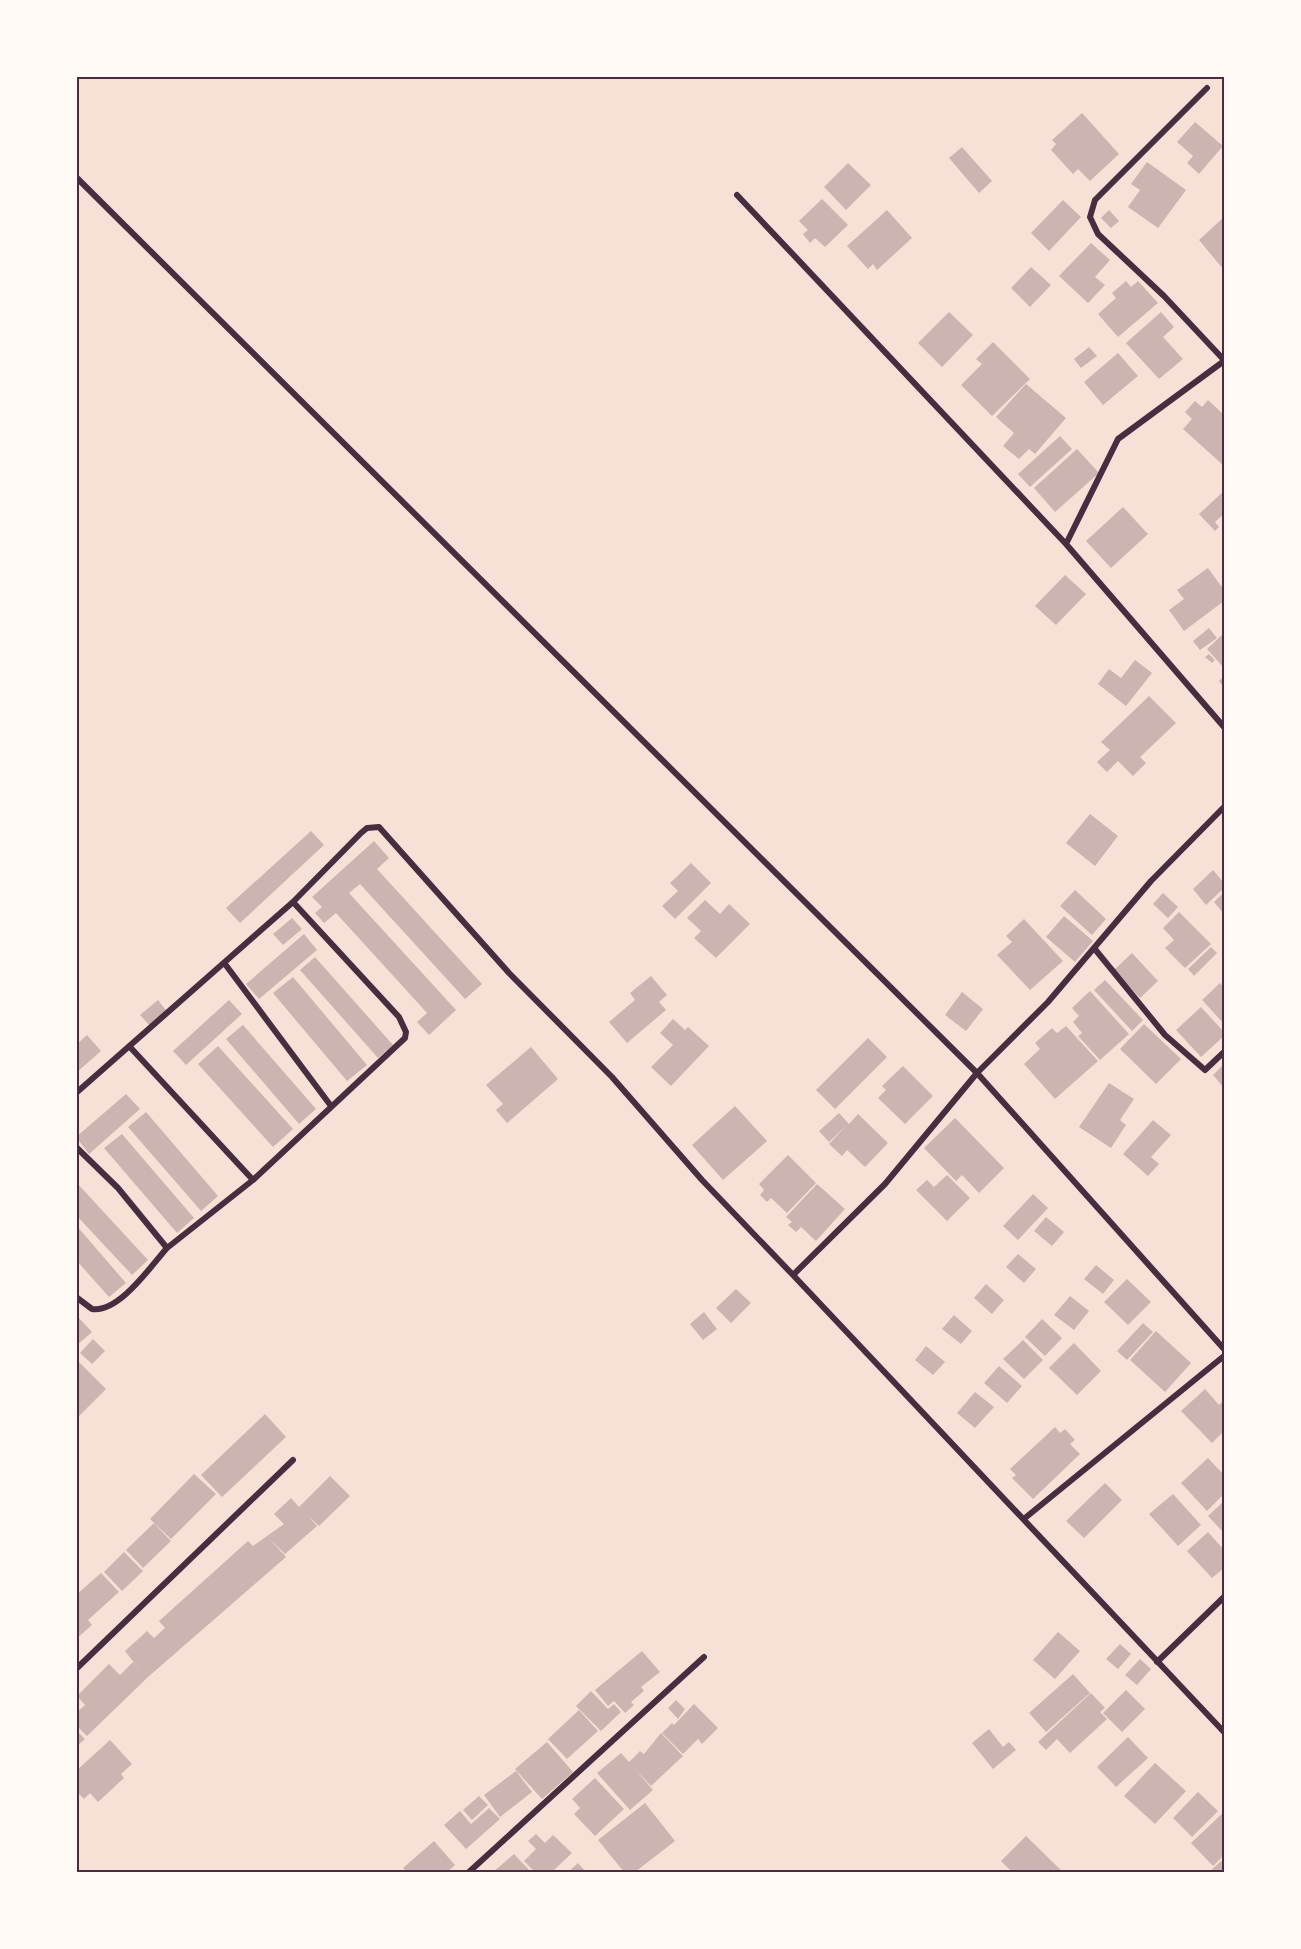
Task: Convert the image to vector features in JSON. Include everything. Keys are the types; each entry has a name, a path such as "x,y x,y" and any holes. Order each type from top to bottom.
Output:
{"street":[{"path":"1066,544 1118,439 1224,360 1164,296 1098,234 1090,217 1095,200 1207,88"},
{"path":"76,177 977,1073 1224,1349"},
{"path":"737,195 1066,544 1224,727"},
{"path":"793,1275 885,1184 977,1073 1048,1002 1151,881 1224,807"},
{"path":"76,1093 293,902 361,833 372,826 382,829 509,973 612,1077 702,1180 1025,1518 1224,1732"},
{"path":"76,1297 92,1309 108,1308 127,1293 167,1248 253,1180 397,1046 406,1032 399,1017 293,902"},
{"path":"1094,948 1165,1035 1205,1070 1224,1052"},
{"path":"225,964 331,1106"},
{"path":"130,1047 253,1180"},
{"path":"76,1147 118,1188 167,1248"},
{"path":"1025,1518 1224,1356"},
{"path":"76,1669 293,1460"},
{"path":"1157,1662 1224,1597"},
{"path":"469,1872 704,1657"}],"building":[{"path":"1082,113 1119,154 1090,181 1078,169 1073,174 1051,150 1056,144 1052,140"},
{"path":"1195,122 1223,146 1199,174 1187,163 1193,156 1177,142"},
{"path":"962,147 992,181 979,193 949,158"},
{"path":"1147,162 1186,190 1158,228 1128,207 1140,190 1131,184"},
{"path":"848,163 871,185 846,210 824,187"},
{"path":"822,199 848,225 825,247 815,238 810,243 803,234 808,230 799,221"},
{"path":"1063,200 1081,217 1049,251 1031,233"},
{"path":"887,210 912,238 877,270 873,264 868,269 847,246"},
{"path":"1109,210 1119,221 1111,228 1101,218"},
{"path":"1224,217 1224,270 1199,240"},
{"path":"1091,243 1110,260 1095,277 1105,285 1088,303 1059,276"},
{"path":"1031,267 1051,285 1030,307 1011,288"},
{"path":"1126,281 1131,287 1138,281 1158,303 1118,337 1098,314 1116,298 1112,293"},
{"path":"949,312 973,335 942,367 918,343"},
{"path":"1161,312 1174,327 1163,337 1183,359 1159,379 1126,343"},
{"path":"993,342 1030,379 992,416 961,385 982,364 976,359"},
{"path":"1089,347 1097,356 1081,368 1074,359"},
{"path":"1118,353 1138,376 1103,405 1084,382"},
{"path":"1026,384 1066,418 1035,454 1029,449 1019,459 1003,446 1014,433 996,417"},
{"path":"1208,400 1224,415 1224,466 1183,429 1192,419 1185,412 1195,401 1202,407"},
{"path":"1060,436 1072,449 1030,487 1018,474"},
{"path":"1077,449 1099,473 1055,512 1034,488"},
{"path":"1224,491 1224,514 1215,522 1219,527 1215,531 1199,514"},
{"path":"1123,507 1148,534 1111,568 1086,541"},
{"path":"1208,568 1224,590 1224,601 1184,631 1169,610 1184,599 1177,590"},
{"path":"1065,575 1086,594 1056,625 1035,606"},
{"path":"1209,628 1217,638 1200,650 1193,641"},
{"path":"1224,633 1224,668 1207,649"},
{"path":"1209,654 1215,660 1212,663 1205,657"},
{"path":"1135,660 1152,673 1126,706 1098,684 1109,669 1121,678"},
{"path":"1224,676 1224,688 1219,681"},
{"path":"1149,696 1176,723 1140,757 1146,763 1133,776 1118,761 1107,772 1097,762 1110,750 1101,742"},
{"path":"1090,814 1118,836 1095,866 1066,843"},
{"path":"311,831 324,845 240,923 226,908"},
{"path":"374,841 389,858 377,869 482,984 465,999 360,884 349,893 456,1010 429,1035 417,1022 427,1013 336,913 324,923 315,913 322,907 312,897"},
{"path":"691,863 711,883 675,919 662,906 678,891 670,883"},
{"path":"1213,870 1224,883 1224,888 1206,905 1193,889"},
{"path":"1075,890 1106,919 1092,935 1060,906"},
{"path":"1224,892 1224,914 1214,902"},
{"path":"1163,893 1178,907 1168,918 1153,904"},
{"path":"705,900 720,914 729,904 750,924 716,958 694,938 701,931 687,918"},
{"path":"1179,912 1211,944 1185,968 1165,948 1174,940 1163,928"},
{"path":"1064,916 1093,941 1075,962 1046,937"},
{"path":"292,918 302,929 283,945 273,934"},
{"path":"1024,919 1063,961 1030,990 997,955 1012,942 1006,936"},
{"path":"304,934 317,950 259,999 246,984"},
{"path":"1211,947 1217,953 1194,976 1188,969"},
{"path":"1132,953 1158,981 1140,998 1114,970"},
{"path":"315,957 393,1045 378,1058 300,970"},
{"path":"651,976 667,995 659,1002 666,1010 627,1043 609,1022 635,1000 630,993"},
{"path":"293,977 367,1065 347,1081 273,993"},
{"path":"1105,980 1143,1020 1132,1031 1094,990"},
{"path":"1220,983 1224,988 1224,1024 1202,1000"},
{"path":"1090,991 1129,1034 1100,1060 1078,1036 1082,1033 1073,1022 1079,1016 1072,1008"},
{"path":"962,992 983,1009 966,1031 945,1015"},
{"path":"158,1000 168,1013 151,1027 140,1015"},
{"path":"229,1000 242,1014 186,1065 173,1051"},
{"path":"1201,1007 1224,1032 1224,1036 1201,1057 1176,1030"},
{"path":"673,1019 685,1030 688,1027 709,1046 671,1086 651,1067 673,1045 660,1033"},
{"path":"1144,1024 1181,1059 1156,1084 1120,1049"},
{"path":"243,1025 316,1109 299,1124 226,1039"},
{"path":"1066,1026 1098,1061 1055,1099 1024,1064 1040,1049 1035,1043 1052,1028 1057,1033"},
{"path":"87,1035 101,1051 76,1073 76,1045"},
{"path":"868,1038 887,1057 835,1109 816,1090"},
{"path":"218,1046 293,1129 273,1147 198,1064"},
{"path":"531,1047 558,1079 507,1123 496,1110 503,1104 486,1085"},
{"path":"1224,1064 1224,1088 1213,1075"},
{"path":"903,1066 933,1096 905,1124 878,1098 886,1090 882,1086"},
{"path":"1109,1083 1134,1099 1120,1120 1126,1125 1111,1148 1079,1127"},
{"path":"126,1094 140,1109 89,1154 76,1137"},
{"path":"735,1106 767,1141 723,1180 692,1145"},
{"path":"146,1112 218,1196 201,1211 128,1127"},
{"path":"839,1113 849,1124 858,1114 888,1143 865,1167 847,1150 842,1156 829,1144 846,1126 829,1142 819,1131"},
{"path":"955,1118 1004,1168 979,1193 962,1175 956,1181 924,1148"},
{"path":"1153,1120 1171,1135 1151,1157 1159,1164 1148,1176 1123,1154"},
{"path":"122,1134 194,1218 177,1233 104,1148"},
{"path":"788,1155 816,1183 787,1213 771,1198 767,1202 760,1195 764,1190 759,1184"},
{"path":"947,1175 970,1198 947,1221 916,1190 927,1180 934,1187"},
{"path":"76,1182 148,1260 132,1275 76,1215"},
{"path":"817,1184 845,1209 816,1241 801,1227 796,1232 788,1225 792,1222 786,1217"},
{"path":"1033,1194 1048,1208 1018,1240 1003,1226"},
{"path":"1046,1217 1064,1232 1052,1246 1034,1231"},
{"path":"76,1225 126,1283 109,1297 76,1260"},
{"path":"1018,1254 1036,1269 1024,1283 1006,1267"},
{"path":"1096,1265 1114,1280 1103,1294 1084,1279"},
{"path":"1127,1279 1151,1302 1128,1325 1104,1302"},
{"path":"986,1284 1004,1300 992,1314 974,1298"},
{"path":"736,1289 751,1303 731,1323 716,1308"},
{"path":"1070,1296 1089,1311 1074,1330 1054,1315"},
{"path":"704,1312 717,1329 703,1340 690,1324"},
{"path":"954,1315 972,1331 961,1344 942,1329"},
{"path":"78,1317 92,1332 76,1346 76,1319"},
{"path":"1042,1319 1062,1338 1045,1356 1025,1337"},
{"path":"1143,1323 1153,1332 1127,1360 1117,1351"},
{"path":"1156,1331 1191,1363 1165,1392 1130,1360"},
{"path":"93,1339 105,1351 92,1364 80,1353"},
{"path":"1023,1340 1043,1360 1024,1379 1003,1359"},
{"path":"1074,1343 1101,1371 1077,1395 1049,1368"},
{"path":"926,1346 945,1362 933,1375 915,1360"},
{"path":"76,1359 106,1389 76,1419"},
{"path":"999,1366 1022,1386 1007,1403 984,1383"},
{"path":"1205,1389 1219,1405 1224,1400 1224,1431 1212,1443 1181,1411"},
{"path":"975,1392 994,1407 975,1428 957,1413"},
{"path":"265,1414 286,1437 222,1497 201,1475"},
{"path":"1055,1427 1060,1433 1065,1429 1075,1440 1070,1444 1080,1454 1033,1499 1012,1478 1016,1475 1010,1469"},
{"path":"1208,1458 1224,1475 1224,1494 1207,1511 1181,1483"},
{"path":"194,1474 216,1494 171,1539 150,1519"},
{"path":"330,1476 350,1496 319,1526 308,1516 317,1526 285,1554 269,1538 286,1557 148,1677 87,1736 76,1725 76,1713 85,1705 77,1696 109,1664 120,1675 133,1662 139,1669 125,1651 147,1631 154,1638 165,1628 159,1621 248,1541 253,1546 284,1524 274,1514 291,1498 299,1507"},
{"path":"1105,1483 1122,1500 1084,1538 1066,1521"},
{"path":"1173,1494 1201,1525 1178,1546 1149,1514"},
{"path":"1224,1501 1224,1533 1208,1516"},
{"path":"154,1523 171,1541 143,1568 126,1550"},
{"path":"1208,1532 1224,1550 1224,1568 1212,1578 1187,1551"},
{"path":"124,1552 143,1571 122,1591 104,1572"},
{"path":"101,1573 119,1592 88,1620 92,1625 76,1639 76,1595"},
{"path":"1058,1632 1080,1651 1055,1679 1033,1660"},
{"path":"1120,1644 1131,1654 1118,1669 1106,1659"},
{"path":"642,1651 660,1672 641,1687 644,1691 631,1702 634,1705 625,1713 614,1701 608,1706 595,1690"},
{"path":"1140,1659 1151,1669 1137,1685 1125,1675"},
{"path":"1073,1674 1090,1693 1046,1732 1029,1713"},
{"path":"1126,1690 1145,1709 1122,1732 1103,1713"},
{"path":"591,1691 608,1709 614,1704 621,1712 601,1731 576,1706"},
{"path":"1091,1693 1105,1708 1100,1712 1107,1719 1070,1753 1057,1739 1046,1750 1038,1742"},
{"path":"676,1700 685,1709 678,1719 668,1708"},
{"path":"694,1704 718,1728 702,1744 698,1739 683,1754 662,1733 672,1723 674,1725"},
{"path":"579,1710 598,1731 567,1759 548,1739"},
{"path":"989,1729 1003,1747 1009,1742 1016,1750 993,1769 972,1743"},
{"path":"76,1730 85,1739 76,1747"},
{"path":"661,1733 683,1756 651,1786 635,1769 653,1790 630,1810 597,1773 621,1753 629,1762 640,1751 644,1754"},
{"path":"1128,1737 1148,1758 1116,1787 1097,1767"},
{"path":"110,1740 132,1764 121,1774 124,1778 98,1802 90,1793 84,1799 76,1791 76,1771"},
{"path":"547,1742 573,1772 542,1799 515,1769"},
{"path":"1155,1763 1186,1791 1155,1824 1124,1796"},
{"path":"516,1771 532,1792 500,1817 484,1795"},
{"path":"595,1778 624,1809 595,1836 574,1814 580,1808 572,1799"},
{"path":"1198,1792 1218,1811 1192,1837 1173,1818"},
{"path":"479,1796 488,1805 472,1820 463,1810"},
{"path":"645,1803 675,1841 635,1872 624,1872 598,1840"},
{"path":"489,1808 500,1819 466,1849 444,1825 460,1811 471,1824"},
{"path":"1224,1812 1224,1855 1213,1866 1191,1843"},
{"path":"536,1834 545,1843 553,1835 572,1853 552,1872 535,1872 524,1861 536,1849 528,1841"},
{"path":"1026,1836 1063,1872 1012,1872 1001,1861"},
{"path":"434,1841 455,1865 447,1872 407,1872 403,1868"},
{"path":"514,1854 531,1872 493,1872"},
{"path":"1221,1861 1224,1864 1224,1872 1209,1872"},
{"path":"578,1863 586,1872 568,1872"}]}
